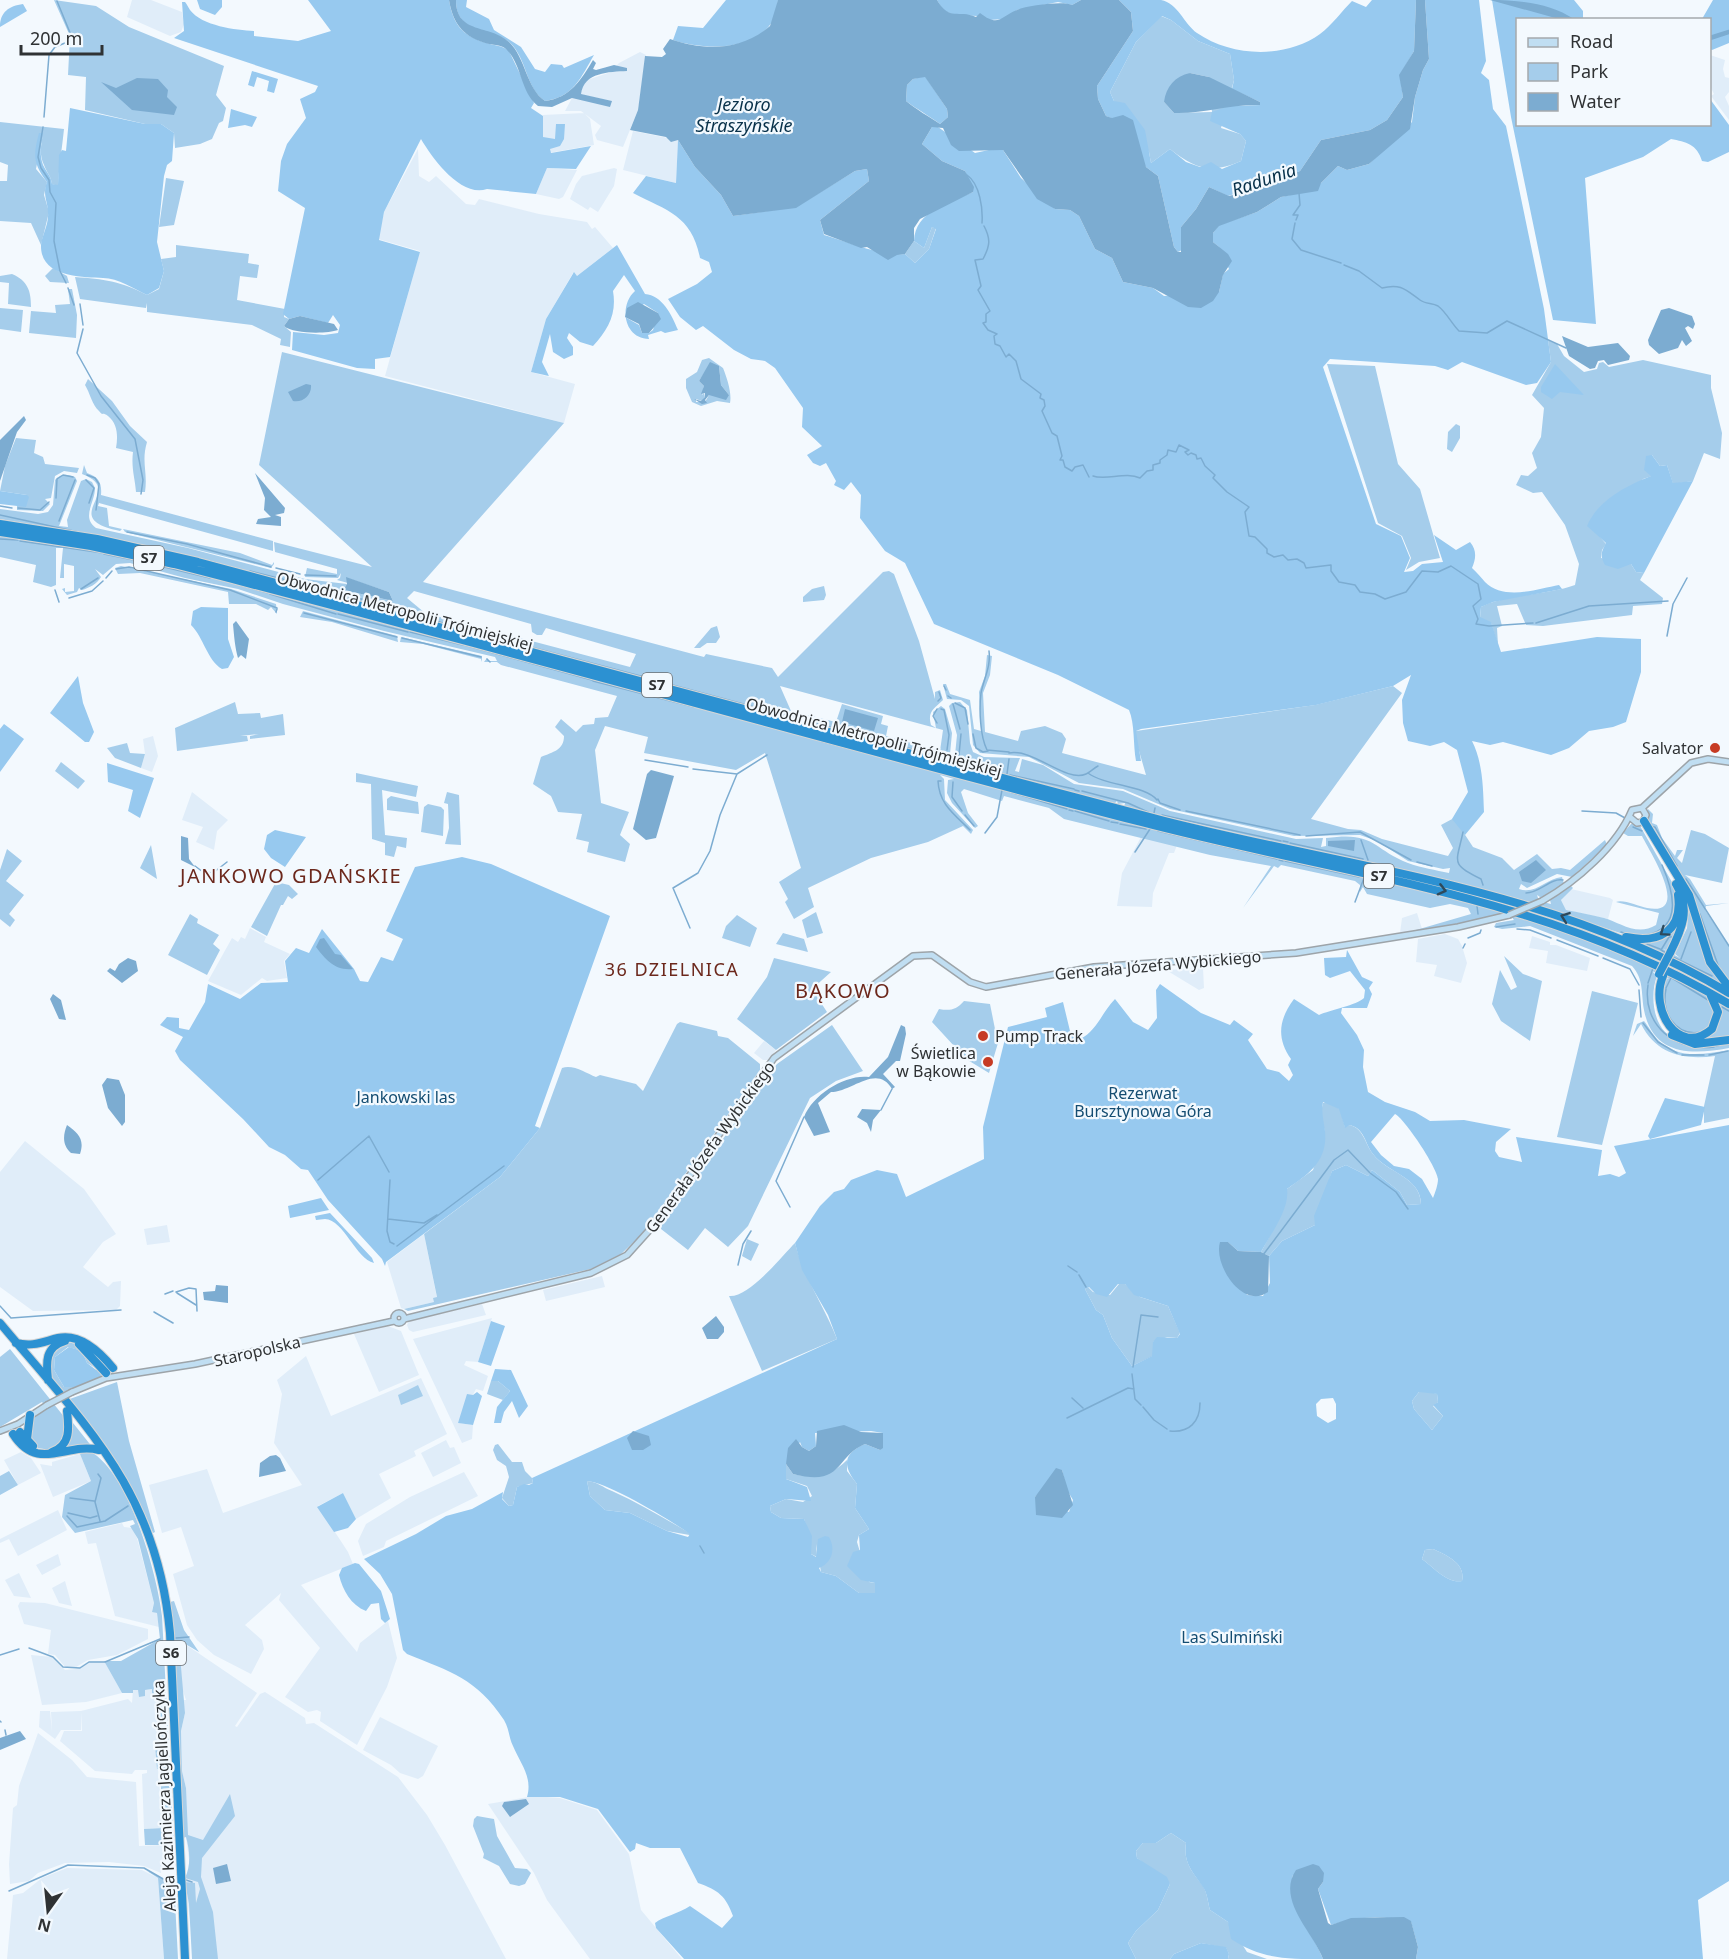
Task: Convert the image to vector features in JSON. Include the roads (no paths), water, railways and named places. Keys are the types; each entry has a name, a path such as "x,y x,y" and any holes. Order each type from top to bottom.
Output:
{"highway":[{"name":"Obwodnica Metropolii Trójmiejskiej","path":"0,524 97,539 198,562 1219,841 1429,887 1515,910 1618,947 1729,1005"},
{"name":"Obwodnica Metropolii Trójmiejskiej","path":"0,532 91,546 185,567 1117,812 1465,887 1554,913 1610,934 1659,956 1729,993"},
{"path":"1639,817 1681,892 1685,914 1671,954"},
{"path":"1639,817 1684,887 1693,904 1710,962 1729,987"},
{"path":"1610,934 1650,939 1669,931 1675,922 1679,907 1675,881"},
{"path":"1684,887 1688,920 1655,986 1654,1004 1666,1030 1675,1037 1695,1044 1729,1040"},
{"path":"1661,975 1658,997 1661,1013 1671,1028 1684,1036 1701,1036 1717,1022 1718,1008 1706,991"},
{"name":"Aleja Kazimierza Jagiellończyka","path":"0,1323 101,1446 127,1484 144,1517 160,1565 170,1633 183,1959"},
{"name":"Aleja Kazimierza Jagiellończyka","path":"0,1330 99,1450 120,1480 140,1521 153,1558 162,1599 183,1959"},
{"path":"16,1343 32,1346 65,1337 76,1338 115,1368"},
{"path":"48,1381 48,1354 55,1345 66,1340 82,1346 106,1375"},
{"path":"15,1429 43,1452 60,1448 69,1432 67,1411"},
{"path":"27,1439 30,1415"},
{"path":"15,1429 26,1446 43,1455 54,1455 82,1447 99,1450"}],"main road":[{"name":"Generała Józefa Wybickiego","path":"394,1319 400,1323 403,1317 591,1273 627,1255 649,1232 774,1058 913,956 932,955 970,982 994,987 1065,970 1311,951 1509,915 1542,901 1582,871 1691,763 1708,759 1729,762"},
{"name":"Staropolska","path":"106,1375 117,1377 130,1373 208,1362 394,1319"},
{"name":"Staropolska","path":"115,1368 130,1373"},
{"path":"0,1431 15,1429 30,1415 115,1368 117,1377"}],"water":[{"path":"449,0 456,0 457,11 468,24 501,36 509,42 519,56 534,89 545,101 561,96 574,87 593,60 596,63 593,69 596,70 614,65 627,68 627,71 592,77 583,87 581,94 612,101 610,107 572,98 552,107 538,106 528,93 515,62 506,49 466,34 453,16"},
{"name":"Jezioro Straszyńskie","path":"778,0 937,0 950,13 976,17 980,13 996,20 1022,8 1038,5 1062,3 1072,5 1081,0 1119,0 1131,12 1133,31 1097,86 1098,99 1106,116 1112,118 1123,115 1133,120 1146,167 1158,176 1174,247 1178,252 1181,252 1181,227 1196,209 1209,187 1229,196 1261,187 1300,171 1321,140 1370,130 1387,120 1403,97 1399,75 1414,51 1416,0 1425,0 1429,59 1423,70 1415,97 1410,129 1369,164 1347,170 1338,166 1321,183 1318,191 1281,197 1257,212 1219,226 1213,233 1213,242 1228,254 1232,261 1223,275 1219,292 1213,301 1201,308 1188,307 1153,288 1123,282 1112,258 1095,249 1079,216 1070,210 1055,209 1037,199 1003,150 959,151 951,145 943,128 932,127 922,144 942,161 965,171 974,187 973,192 920,219 914,228 914,241 905,254 888,260 867,247 861,248 824,234 820,220 869,181 867,169 855,171 796,208 733,216 721,195 695,167 678,140 671,142 666,137 630,130 638,110 645,56 662,57 666,54 663,49 670,39 696,46 722,46 747,40 770,26","holes":["925,77 947,109 948,117 940,124 906,101 907,85 913,79"]},
{"path":"1490,0 1534,3 1555,9 1572,18 1555,18"},
{"path":"1190,73 1209,77 1260,102 1260,105 1174,113 1164,102 1167,92 1172,83"},
{"path":"137,78 158,79 168,90 167,97 177,107 174,115 132,110 101,82 116,88"},
{"path":"638,302 658,313 661,319 649,333 642,333 639,324 625,317 627,308"},
{"path":"1669,308 1692,316 1695,324 1693,329 1688,326 1685,328 1692,341 1686,346 1682,340 1678,348 1659,354 1649,345 1648,340 1661,310"},
{"path":"300,316 334,324 338,330 295,331 284,326 289,319"},
{"path":"1562,336 1588,347 1618,343 1630,356 1629,360 1608,365 1604,360 1598,361 1595,368 1590,369 1569,356"},
{"path":"710,362 719,366 721,385 729,395 726,400 709,395 705,400 707,403 702,404 694,399 701,401 705,397 705,393 701,394 704,386 699,381"},
{"path":"306,384 311,385 308,395 300,401 293,401 288,392"},
{"path":"24,416 26,420 17,432 0,481 0,440"},
{"path":"255,473 285,508 284,513 275,515 281,517 281,526 256,524 258,519 271,517 264,510 265,498"},
{"path":"346,577 389,592 393,601 343,590 347,584"},
{"path":"236,621 249,639 246,659 241,655 238,658 233,624"},
{"path":"845,709 878,718 874,731 842,722"},
{"path":"651,770 674,776 656,838 646,840 633,829 647,774"},
{"path":"181,836 188,838 189,859 195,867 181,860"},
{"path":"1355,840 1354,851 1328,846 1328,841"},
{"path":"1536,860 1546,870 1531,883 1522,881 1519,872"},
{"path":"324,938 335,954 341,955 353,969 336,966 323,956 316,947 320,939"},
{"path":"128,958 136,961 138,971 122,983 107,971 110,968 115,971 119,964"},
{"path":"53,994 61,1000 66,1020 59,1019 50,999"},
{"path":"901,1025 905,1027 906,1034 900,1061 896,1061 883,1074 895,1087 892,1089 879,1078 831,1092 818,1103 830,1132 814,1136 804,1117 808,1109 822,1093 831,1087 850,1079 869,1077 888,1057"},
{"path":"107,1078 119,1080 125,1095 125,1122 122,1126 108,1108 102,1085"},
{"path":"862,1109 881,1110 873,1120 871,1132 867,1123 857,1117"},
{"path":"67,1125 81,1140 80,1154 71,1153 66,1147 64,1136"},
{"path":"1220,1242 1228,1242 1238,1251 1261,1252 1269,1256 1268,1292 1258,1296 1249,1295 1232,1282 1221,1262"},
{"path":"216,1285 228,1286 228,1303 204,1300 203,1292 215,1291"},
{"path":"716,1316 724,1327 724,1332 718,1339 707,1339 702,1328"},
{"path":"844,1425 861,1432 883,1433 883,1448 880,1450 865,1444 848,1456 830,1474 821,1477 793,1474 786,1464 788,1448 796,1439 802,1447 809,1451 816,1446 817,1431"},
{"path":"633,1431 649,1436 651,1445 643,1450 632,1450 627,1438"},
{"path":"276,1455 280,1458 286,1471 259,1477 260,1463"},
{"path":"1056,1468 1062,1470 1073,1505 1062,1518 1036,1515 1035,1497"},
{"path":"20,1731 26,1739 0,1750 0,1738"},
{"path":"526,1799 529,1804 510,1817 502,1806 504,1802"},
{"path":"227,1864 231,1881 216,1884 213,1868"},
{"path":"1313,1864 1319,1866 1324,1873 1323,1882 1318,1889 1328,1923 1331,1925 1351,1918 1404,1917 1411,1921 1418,1947 1416,1959 1323,1959 1298,1916 1290,1893 1291,1881 1296,1870"}],"waterway":[{"path":"57,1 73,40 71,41"},
{"name":"Radunia","path":"1711,38 1729,32"},
{"path":"44,117 49,55 55,47 65,43"},
{"path":"43,127 38,157 41,168 49,180 50,192 56,203 54,241 60,271 66,283"},
{"path":"967,175 978,190 982,223"},
{"path":"1296,220 1298,215 1293,215 1300,205 1299,193"},
{"path":"1295,223 1292,239 1301,250 1341,263"},
{"path":"984,226 989,239 988,246 983,259 975,260 981,286 978,290 990,311 986,314 986,322 983,323 988,330 997,334 994,336 995,344 1000,346 1006,357 1009,354 1016,361 1021,379 1041,394 1040,398 1044,400 1045,406 1042,411 1052,433 1057,436 1062,456 1060,460 1063,460 1065,467 1072,471 1075,467 1083,465 1089,477"},
{"path":"1344,265 1359,271 1382,288 1399,287 1422,301 1438,306 1459,331 1487,333 1507,321 1566,348"},
{"path":"68,288 74,305"},
{"path":"80,304 83,325"},
{"path":"83,329 77,353 101,396 135,439 143,480 141,494"},
{"path":"1093,476 1129,475 1140,478 1147,471 1153,470 1153,465 1160,463 1168,450 1176,452 1179,445 1189,450 1185,452 1188,455 1191,453 1196,455 1197,459 1201,458 1205,466 1215,475 1213,478 1227,492 1249,507 1245,512 1249,536 1255,537 1267,549 1267,553 1274,557 1283,555 1288,560 1297,559 1304,563 1306,568 1331,565 1331,571 1339,582 1355,585 1360,592 1375,594 1385,599 1406,592 1422,571 1438,572 1451,566 1478,584 1481,599 1473,606 1478,619 1476,624 1489,626 1533,623"},
{"path":"56,498 57,479 63,475 73,477"},
{"path":"87,475 95,478 99,484 96,510"},
{"path":"59,521 75,480"},
{"path":"86,480 94,488 89,503"},
{"path":"18,508 40,510 49,502"},
{"path":"0,506 12,508"},
{"path":"0,515 193,557"},
{"path":"127,532 187,544 271,567"},
{"path":"0,539 18,540"},
{"path":"20,541 103,553"},
{"path":"104,554 159,565"},
{"path":"209,561 217,563"},
{"path":"160,566 210,578"},
{"path":"116,569 129,567 230,590 277,608"},
{"path":"276,568 300,574"},
{"path":"106,578 112,571"},
{"path":"250,571 389,606 449,625"},
{"path":"305,575 336,576"},
{"path":"81,589 98,578"},
{"path":"1667,636 1673,604 1687,578"},
{"path":"69,598 92,591 103,581"},
{"path":"240,585 268,593"},
{"path":"55,590 59,602"},
{"path":"270,594 336,614"},
{"path":"1536,623 1589,606 1668,601"},
{"path":"304,613 397,637"},
{"path":"338,614 408,632"},
{"path":"451,626 648,678"},
{"path":"410,632 463,645"},
{"path":"402,638 481,657"},
{"path":"464,645 592,680"},
{"path":"989,651 988,667 980,699 983,737 987,750 1009,752"},
{"path":"487,659 490,662"},
{"path":"650,679 998,772"},
{"path":"593,681 694,707"},
{"path":"944,686 946,690"},
{"path":"938,701 941,698 939,692"},
{"path":"955,703 965,708 968,724"},
{"path":"953,704 960,729"},
{"path":"937,709 933,716 937,723"},
{"path":"941,709 944,710 949,735 947,750"},
{"path":"959,755 961,734"},
{"path":"973,734 976,748 983,752 988,751"},
{"path":"820,741 874,755"},
{"path":"1009,753 1028,755 1069,774 1087,773 1098,766"},
{"path":"693,769 737,774 767,755"},
{"path":"1007,774 1009,759"},
{"path":"645,760 688,767"},
{"path":"1088,773 1104,781 1144,791 1157,800"},
{"path":"690,928 673,888 698,873 710,851 720,815 737,774"},
{"path":"1010,775 1074,789"},
{"path":"941,781 938,781 939,789 944,802 970,830"},
{"path":"953,782 952,797 962,811"},
{"path":"985,833 997,817 1002,790"},
{"path":"1075,790 1079,791"},
{"path":"1082,791 1128,803 1148,812"},
{"path":"1010,792 1067,809"},
{"path":"1158,799 1160,803 1180,810"},
{"path":"1154,813 1155,808"},
{"path":"1069,810 1073,811"},
{"path":"1075,811 1109,821"},
{"path":"1186,811 1300,835"},
{"path":"1582,811 1616,813 1625,818"},
{"path":"965,815 974,826"},
{"path":"1162,815 1281,841"},
{"path":"1111,822 1118,823"},
{"path":"1120,824 1146,829"},
{"path":"1633,827 1642,831"},
{"path":"1651,827 1655,827 1677,866"},
{"path":"1135,852 1150,829"},
{"path":"1158,831 1277,859"},
{"path":"1306,836 1360,832 1411,860"},
{"path":"1463,832 1458,861 1464,870 1481,879 1483,885"},
{"path":"1361,840 1368,860"},
{"path":"1283,841 1288,842"},
{"path":"1290,843 1363,859"},
{"path":"1279,860 1283,861"},
{"path":"1285,861 1359,877"},
{"path":"205,872 213,873 227,862"},
{"path":"1417,862 1432,866"},
{"path":"1646,935 1666,925 1671,916 1672,896 1662,865"},
{"path":"195,866 203,872"},
{"path":"1355,902 1364,878"},
{"path":"1686,879 1729,946"},
{"path":"1526,893 1536,891 1554,881 1563,880"},
{"path":"1477,906 1478,914"},
{"path":"1700,914 1719,968"},
{"path":"1496,927 1515,924"},
{"path":"1517,929 1530,930 1551,938"},
{"path":"1468,938 1480,933 1481,930"},
{"path":"1621,932 1627,934"},
{"path":"1681,959 1691,932"},
{"path":"1661,950 1669,937 1673,937"},
{"path":"1557,940 1598,956"},
{"path":"1463,948 1465,944"},
{"path":"1647,944 1660,949"},
{"path":"1661,950 1666,953"},
{"path":"1673,957 1712,976"},
{"path":"1603,958 1630,969 1639,985"},
{"path":"1648,983 1653,968"},
{"path":"1667,975 1708,1000"},
{"path":"1666,988 1671,978"},
{"path":"1648,985 1650,1012 1664,1033 1686,1045 1714,1047"},
{"path":"1666,989 1666,1006 1672,1021 1684,1031 1701,1032"},
{"path":"1639,990 1641,1017"},
{"path":"1722,1007 1729,1011"},
{"path":"1643,1023 1658,1042 1677,1053"},
{"path":"1716,1046 1725,1044"},
{"path":"1709,1055 1728,1051"},
{"path":"1682,1055 1704,1055"},
{"path":"881,1110 892,1089"},
{"path":"790,1207 776,1181 804,1117"},
{"path":"318,1180 369,1136 389,1172"},
{"path":"1263,1255 1334,1160 1348,1150 1370,1173 1396,1192 1408,1209"},
{"path":"397,1246 504,1166"},
{"path":"390,1180 387,1231 390,1242 394,1244"},
{"path":"388,1219 424,1223 437,1215"},
{"path":"738,1265 743,1244 751,1231"},
{"path":"1068,1266 1077,1272"},
{"path":"1079,1275 1086,1287"},
{"path":"176,1292 189,1288 196,1289 197,1311"},
{"path":"165,1294 173,1291"},
{"path":"177,1293 196,1305"},
{"path":"0,1306 11,1318 121,1310"},
{"path":"154,1312 173,1323"},
{"path":"1133,1367 1141,1315 1158,1317"},
{"path":"1132,1374 1135,1399 1141,1405"},
{"path":"1067,1418 1128,1388 1134,1389"},
{"path":"1072,1398 1083,1408"},
{"path":"1170,1431 1183,1430 1192,1425 1198,1416 1200,1403"},
{"path":"1143,1407 1154,1420 1167,1429"},
{"path":"98,1474 101,1478 95,1502 100,1521"},
{"path":"70,1498 94,1501"},
{"path":"67,1516 77,1527 105,1521 128,1506"},
{"path":"68,1513 90,1518 97,1516"},
{"path":"700,1546 704,1553"},
{"path":"176,1638 189,1637"},
{"path":"29,1648 53,1657 63,1667 80,1668 89,1662 105,1662 160,1639"},
{"path":"0,1655 19,1649"},
{"path":"5,1730 6,1735"},
{"path":"9,1891 68,1865 144,1868 165,1880 174,1881"},
{"path":"186,1880 192,1882"}],"place":[{"name":"Salvator","path":"1715,748"},
{"name":"Pump Track","path":"983,1036"},
{"name":"Świetlica w Bąkowie","path":"988,1062"}],"district":[{"name":"JANKOWO GDAŃSKIE","path":"291,876"},
{"name":"36 DZIELNICA","path":"672,970"},
{"name":"BĄKOWO","path":"843,991"}],"park label":[{"name":"Jankowski las","path":"406,1097"},
{"name":"Rezerwat Bursztynowa Góra","path":"1143,1102"},
{"name":"Las Sulmiński","path":"1232,1637"}]}
